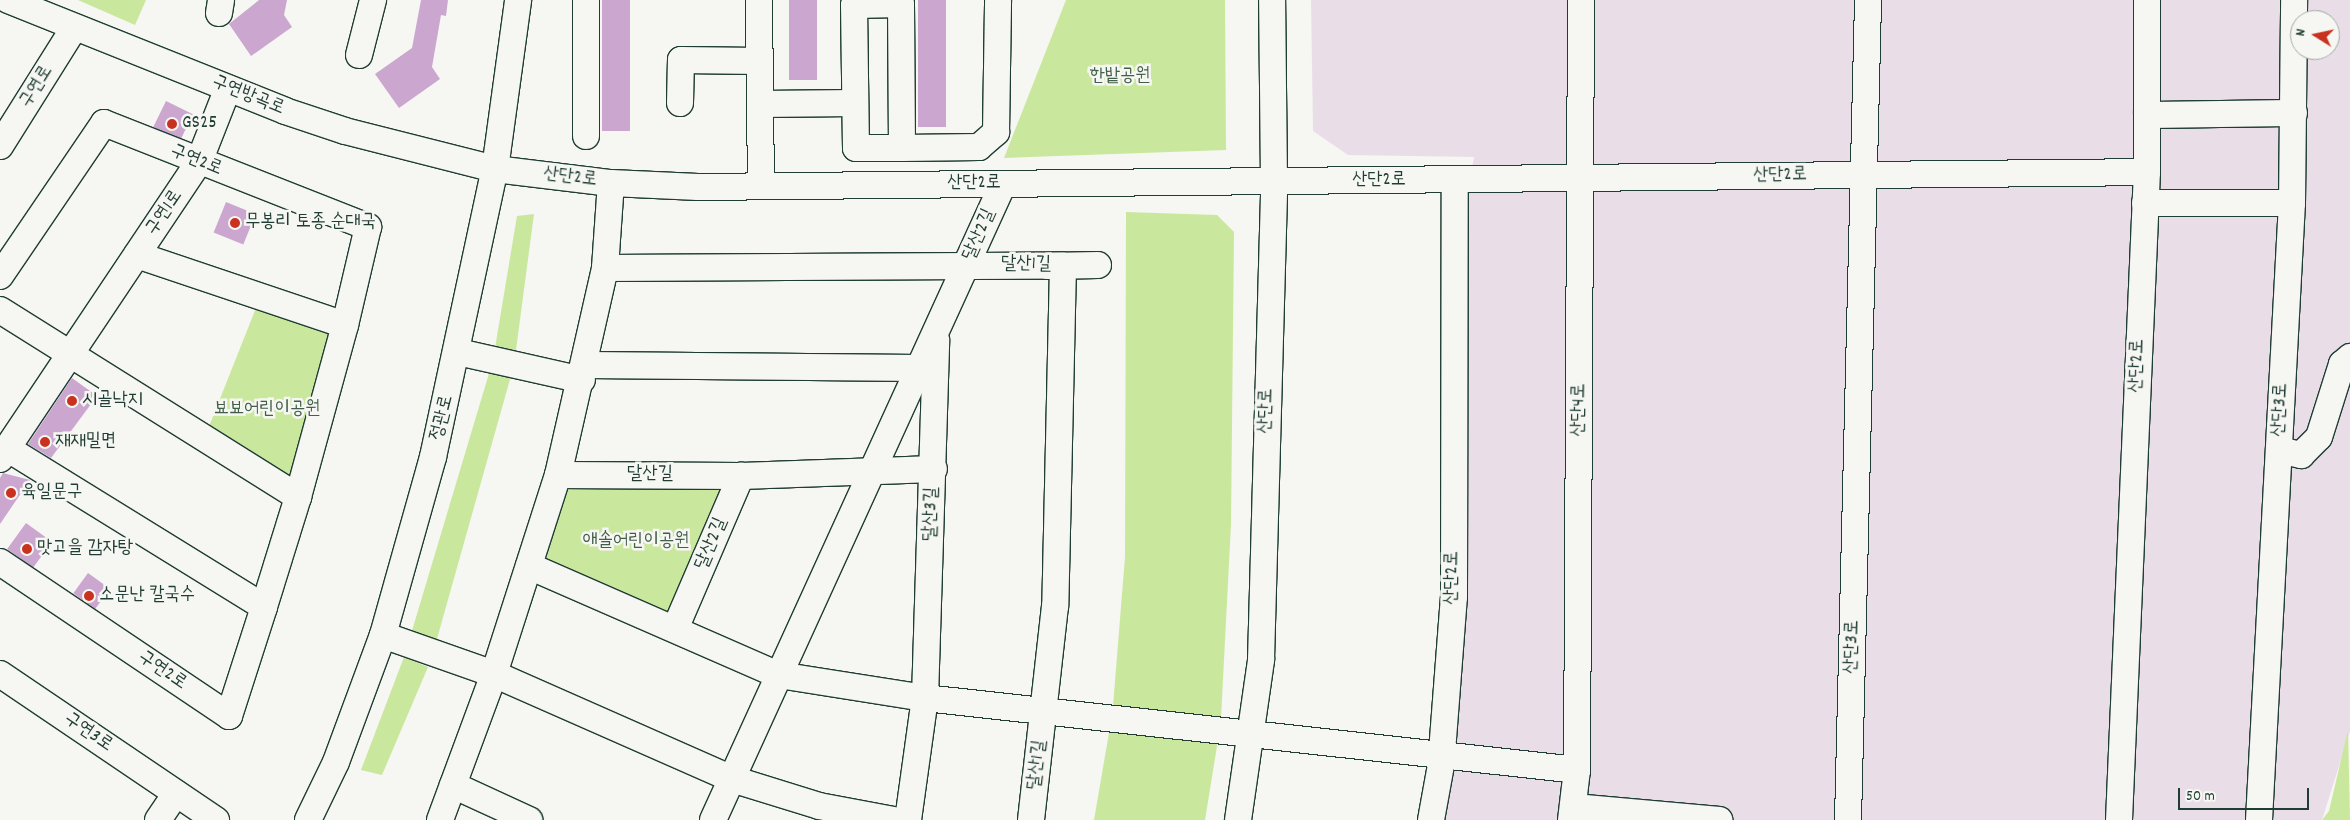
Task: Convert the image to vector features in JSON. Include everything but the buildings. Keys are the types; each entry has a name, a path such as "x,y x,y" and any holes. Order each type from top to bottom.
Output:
{"street":[{"name":"구연방곡로","path":"8,0 228,88 345,131 495,169"},
{"path":"359,55 373,0"},
{"name":"정관로","path":"308,820 336,762 383,634 458,352 495,169 518,0"},
{"path":"586,0 586,136"},
{"path":"759,0 761,185"},
{"path":"902,148 901,4 854,5 856,148 902,148 979,147 996,132 998,0"},
{"name":"산단로","path":"1238,820 1261,660 1274,182 1272,0"},
{"name":"산단4로","path":"1572,814 1577,770 1583,178 1580,0"},
{"path":"1866,175 1868,0"},
{"name":"산단2로","path":"2119,820 2147,172 2146,0"},
{"name":"산단3로","path":"2259,820 2292,203 2294,0"},
{"name":"구연로","path":"0,146 74,28"},
{"path":"680,103 681,60 759,62"},
{"name":"구연1로","path":"228,88 199,162 4,453 153,538 264,607"},
{"path":"760,104 856,103"},
{"path":"2147,115 2294,113"},
{"name":"구연2로","path":"0,276 104,123 368,227 345,325 298,497 229,716 0,562"},
{"name":"산단2로","path":"495,169 611,183 761,185 1455,181 2147,172"},
{"name":"산단3로","path":"1848,820 1866,175"},
{"name":"산단2로","path":"1431,820 1441,765 1454,597 1455,181"},
{"path":"440,820 494,674 558,475 584,372 605,268 611,183"},
{"name":"달산2길","path":"713,820 1003,184"},
{"path":"2145,203 2292,203"},
{"name":"구연1로","path":"137,254 242,293 345,325"},
{"name":"달산1길","path":"605,268 966,264 1063,266 1055,606 1030,820"},
{"path":"1044,266 1098,265"},
{"path":"0,310 194,434 298,497"},
{"name":"달산3길","path":"908,820 925,698 934,469 936,330"},
{"path":"458,352 584,372 757,367 919,368"},
{"path":"2279,450 2301,455 2319,437 2342,364 2350,357"},
{"path":"742,476 934,469"},
{"name":"달산길","path":"558,475 742,476"},
{"name":"달산2길","path":"675,629 742,476"},
{"path":"529,566 779,675 848,688 925,698 1044,709 1577,770"},
{"path":"383,634 494,674 732,779 819,806 894,820"},
{"name":"구연3로","path":"0,674 216,820"},
{"path":"453,785 528,820"},
{"path":"158,820 176,793"},
{"path":"1572,814 1719,820"}],"shaded area":[{"path":"1311,0 2350,0 2350,731 2322,820 1443,820 1463,221 1474,157 1348,155 1313,131"}],"green space":[{"path":"78,0 146,0 135,25"},
{"name":"한밭공원","path":"1066,0 1225,0 1226,150 1004,158"},
{"path":"1126,212 1217,215 1234,232 1231,524 1221,718 1113,706 1125,557"},
{"path":"534,214 514,365 433,653 408,644 493,360 517,216"},
{"name":"뵤뵤어린이공원","path":"256,308 327,331 335,345 301,473 282,477 208,429"},
{"name":"애솔어린이공원","path":"714,481 724,496 666,621 544,566 546,532 562,482"},
{"path":"404,657 428,667 382,775 361,770"},
{"path":"1110,727 1218,740 1205,820 1094,820"},
{"path":"2348,730 2350,820 2322,820 2329,811"}],"place":[{"name":"GS25","path":"172,124"},
{"name":"무봉리 토종 순대국","path":"235,223"},
{"name":"시골낙지","path":"72,401"},
{"name":"재재밀면","path":"45,442"},
{"name":"육일문구","path":"11,493"},
{"name":"맛고을 감자탕","path":"27,549"},
{"name":"소문난 칼국수","path":"89,596"}]}
